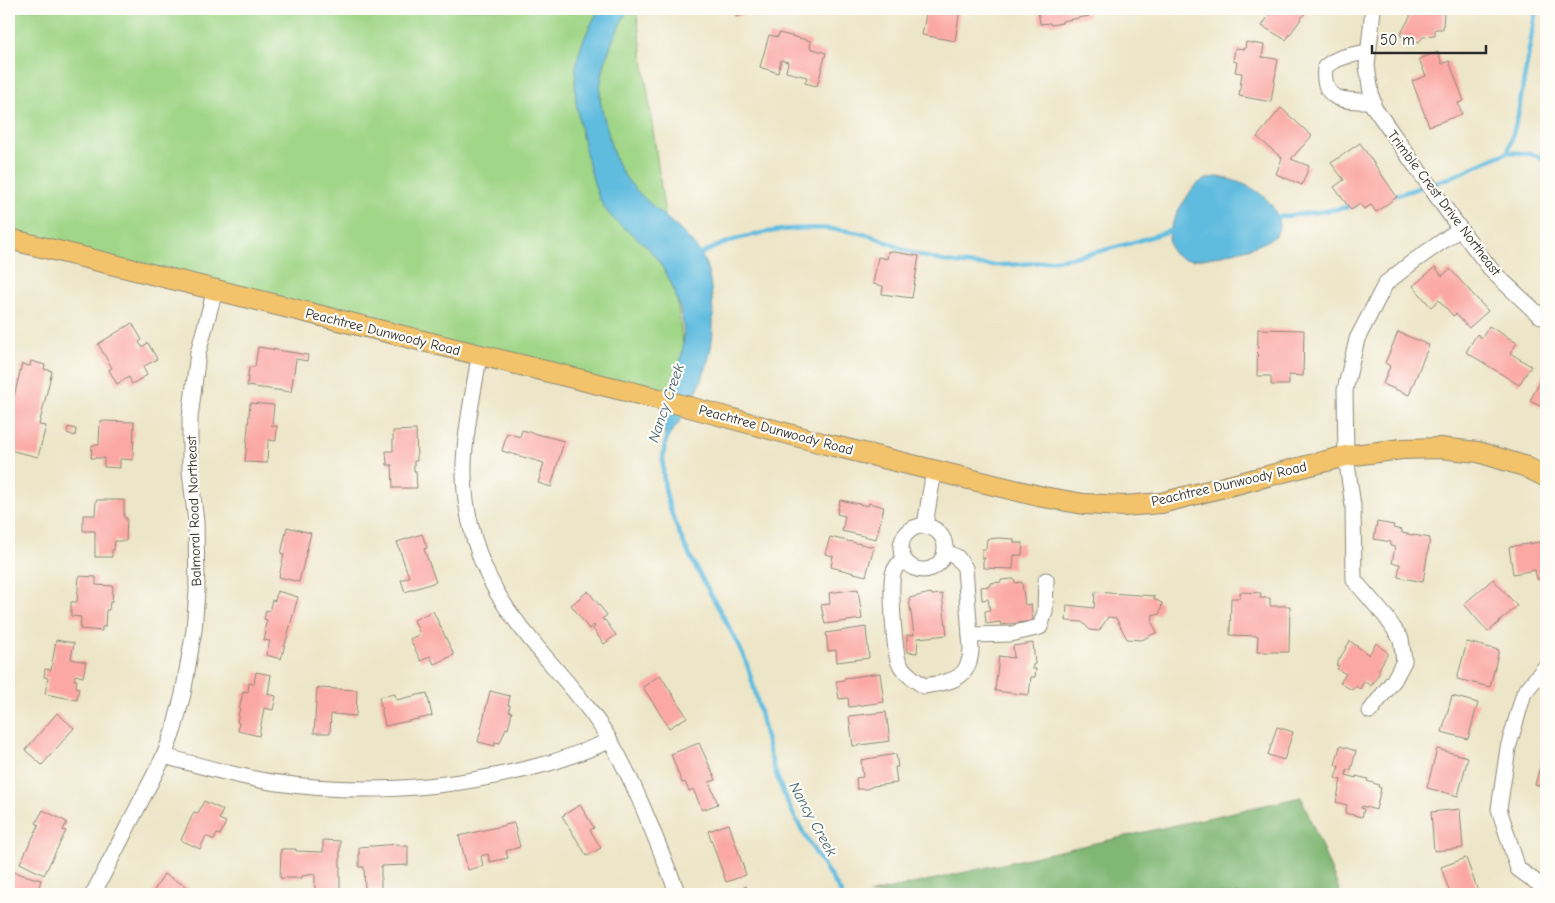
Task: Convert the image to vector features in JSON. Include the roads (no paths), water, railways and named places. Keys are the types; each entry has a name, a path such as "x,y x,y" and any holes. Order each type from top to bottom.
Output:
{"main road":[{"name":"Peachtree Dunwoody Road","path":"9,239 667,401 822,443 1043,497 1084,504 1124,506 1161,503 1346,456 1402,449 1440,448 1478,452 1524,466 1546,477"}],"street":[{"name":"Trimble Crest Drive Northeast","path":"1373,9 1367,66 1373,106 1460,229 1493,272 1539,315 1546,318"},
{"path":"1368,52 1340,57 1331,62 1325,67 1324,78 1331,94 1345,101 1373,101"},
{"path":"1370,711 1394,680 1404,661 1401,639 1386,617 1354,580 1352,506 1346,456 1345,390 1357,339 1386,284 1414,261 1460,229"},
{"name":"Balmoral Road Northeast","path":"93,894 164,756 174,730 183,694 194,630 197,591 196,522 190,471 190,418 198,353 215,290"},
{"path":"479,356 466,436 464,465 467,507 477,548 490,579 506,608 591,714 610,741 629,777 678,894"},
{"path":"925,525 934,470"},
{"path":"925,525 934,528 940,534 945,545 945,551 939,563 932,568 925,570 914,569 904,559 900,550 901,541 906,532 914,527 925,525"},
{"path":"904,559 896,566 892,576 891,592 896,652 899,663 905,672 924,686 947,682 956,679 964,672 970,661 970,635 965,568 957,558 945,551"},
{"path":"970,635 1011,634 1040,627 1045,612 1046,580"},
{"path":"1546,666 1524,693 1508,748 1499,809 1518,869 1546,889"},
{"path":"164,756 218,771 272,782 327,788 383,789 438,785 493,776 547,764 610,741"}],"water":[{"path":"599,9 628,9 609,50 601,83 601,104 615,157 621,171 638,192 678,228 700,253 710,281 713,335 707,366 690,407 666,439 661,417 682,355 684,337 680,309 673,288 657,259 643,243 621,226 605,209 596,191 578,113 575,87 577,61 583,41"},
{"path":"1218,177 1238,182 1257,191 1272,205 1277,214 1279,229 1272,238 1258,245 1195,260 1177,256 1172,251 1169,236 1181,206 1195,186 1204,180"}],"waterway":[{"path":"1508,152 1518,115 1536,9"},
{"path":"1391,197 1449,178 1508,152 1531,154 1546,159"},
{"path":"1277,217 1355,206"},
{"path":"696,257 736,239 782,230 805,228 851,231 872,236 907,251 942,261 959,264 1012,265 1082,255 1170,231"},
{"name":"Nancy Creek","path":"668,434 663,462 666,492 674,521 746,662 775,771 788,804 842,894"}]}
